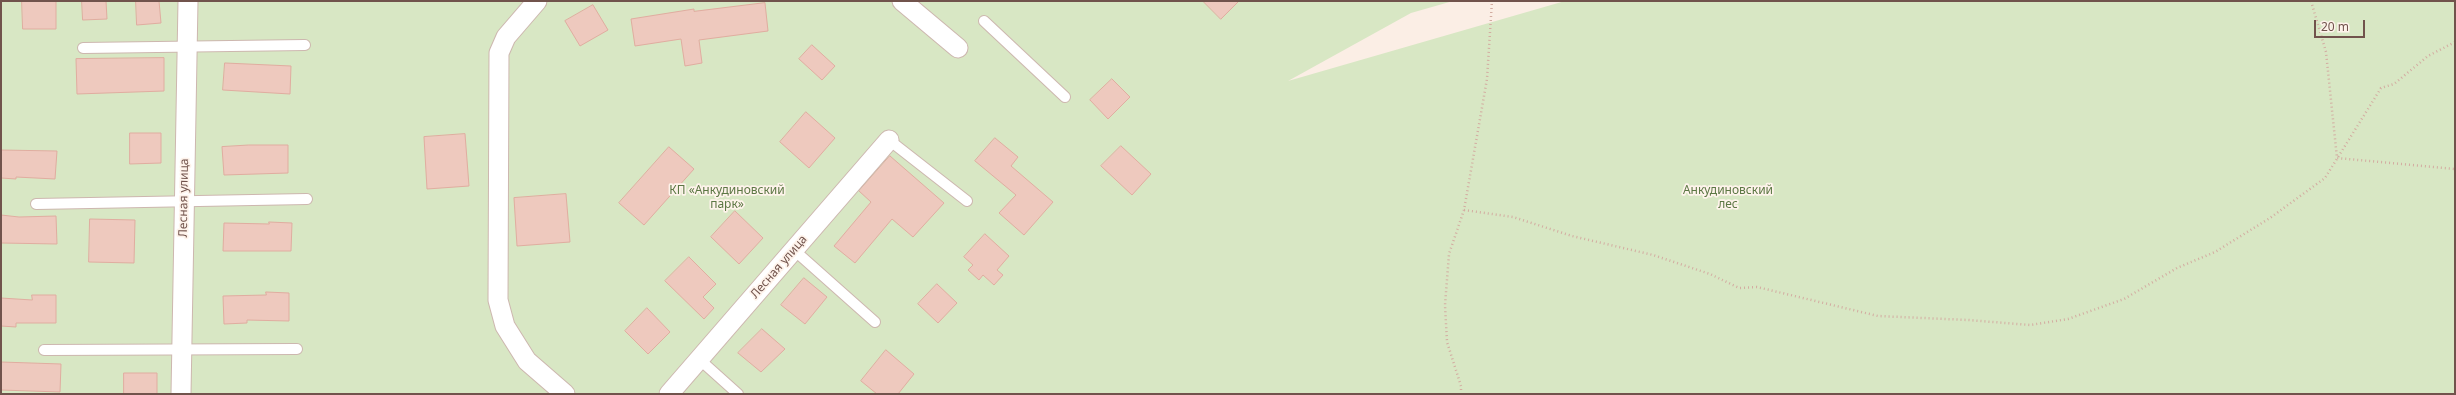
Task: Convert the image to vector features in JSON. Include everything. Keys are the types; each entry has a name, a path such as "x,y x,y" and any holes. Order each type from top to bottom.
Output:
{"street":[{"name":"Лесная улица","path":"181,394 188,1"},
{"path":"537,1 506,37 499,53 498,300 505,326 527,361 565,394"},
{"path":"902,1 958,48"},
{"name":"Лесная улица","path":"669,394 889,140"}],"lane":[{"path":"984,21 1065,97"},
{"path":"83,48 305,45"},
{"path":"889,140 967,201"},
{"path":"36,204 307,199"},
{"path":"794,250 875,322"},
{"path":"44,350 297,348"},
{"path":"699,359 738,394"}],"path":[{"path":"1461,394 1461,386 1447,342 1445,305 1449,254 1464,210 1487,79 1492,1"},
{"path":"2311,1 2326,52 2337,158"},
{"path":"1464,210 1513,217 1572,236 1653,255 1710,274 1740,288 1757,287 1878,316 1968,320 2030,325 2068,319 2124,299 2177,268 2216,252 2270,218 2325,178 2381,88 2394,84 2428,56 2455,42"},
{"path":"2337,158 2455,169"}],"green space":[{"path":"1,1 1453,1 1411,13 1288,81 1565,1 2455,1 2455,394 1,394"}],"building":[{"path":"22,1 56,1 56,29 23,29"},
{"path":"82,1 106,1 107,19 83,20"},
{"path":"136,1 159,1 161,23 137,25"},
{"path":"1203,1 1239,1 1221,19"},
{"path":"765,3 768,31 699,40 702,63 685,66 681,39 635,46 631,19 694,9 694,11"},
{"path":"593,5 608,30 580,46 565,21"},
{"path":"812,45 835,66 822,80 799,59"},
{"path":"164,58 164,91 77,94 76,59"},
{"path":"225,63 291,66 290,94 223,90"},
{"path":"1112,79 1130,97 1108,119 1090,100"},
{"path":"806,112 835,138 809,168 780,142"},
{"path":"130,133 161,133 161,163 130,164"},
{"path":"465,134 469,186 427,189 424,137"},
{"path":"995,138 1018,157 1011,166 1053,202 1024,235 999,213 1016,195 975,161"},
{"path":"288,145 288,173 224,175 222,147"},
{"path":"1121,146 1151,174 1132,195 1101,166"},
{"path":"669,147 694,169 644,225 619,203"},
{"path":"1,150 57,151 55,179 16,177 16,179 1,178"},
{"path":"890,156 944,203 913,237 892,219 855,263 834,246 871,202 859,191"},
{"path":"566,194 570,242 517,246 514,198"},
{"path":"735,211 763,238 739,264 711,237"},
{"path":"1,215 19,217 56,216 57,244 1,243"},
{"path":"90,219 135,220 134,263 89,262"},
{"path":"269,222 292,223 291,251 223,251 224,223 269,224"},
{"path":"985,234 1009,256 997,270 1003,275 994,285 983,275 979,280 968,270 973,265 964,257"},
{"path":"689,257 716,284 703,297 714,308 704,319 665,281"},
{"path":"804,278 827,297 805,324 781,305"},
{"path":"937,284 957,303 938,323 918,304"},
{"path":"266,292 289,293 289,321 247,320 247,323 224,324 223,296 266,295"},
{"path":"32,295 56,295 56,323 16,323 16,327 1,326 1,298 32,300"},
{"path":"647,308 670,332 648,354 625,331"},
{"path":"762,329 785,349 761,372 738,353"},
{"path":"886,350 914,374 898,394 877,394 861,381"},
{"path":"1,362 61,364 60,392 1,390"},
{"path":"124,373 157,373 157,394 124,394"}],"park label":[{"name":"КП «Анкудиновский парк»","path":"727,198"},
{"name":"Анкудиновский лес","path":"1728,198"}]}
